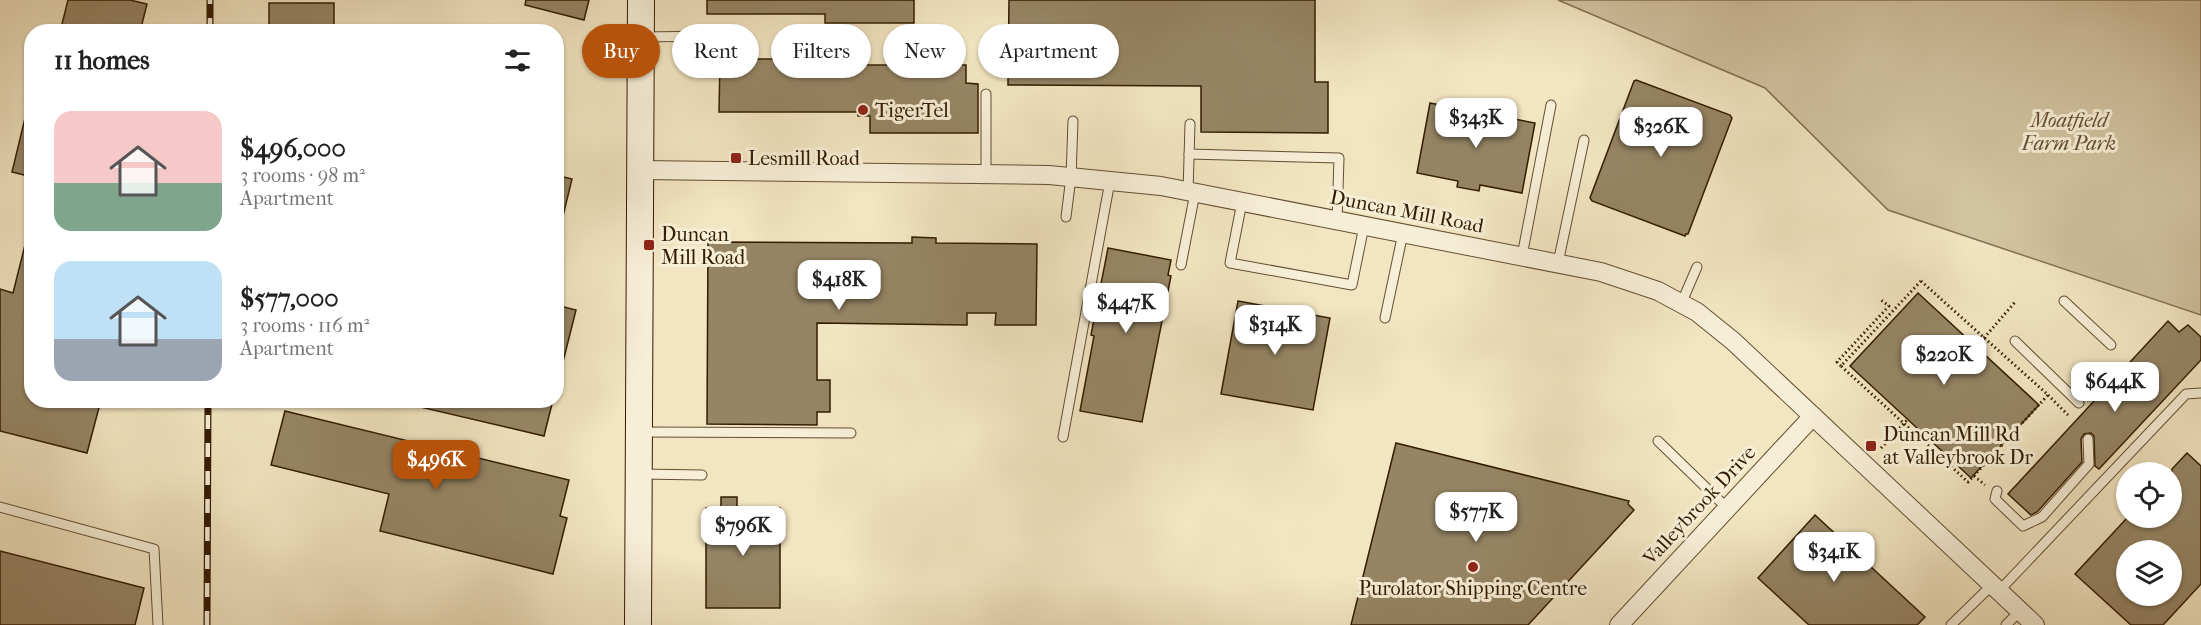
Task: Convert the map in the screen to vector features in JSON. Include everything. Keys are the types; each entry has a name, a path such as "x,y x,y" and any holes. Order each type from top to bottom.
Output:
{"street":[{"path":"640,24 641,0"},
{"path":"638,625 640,78"},
{"name":"Duncan Mill Road","path":"640,170 1071,177 1161,186 1601,272 1658,291 1697,312 1733,341 2035,625"},
{"name":"Valleybrook Drive","path":"1619,625 1813,416"}],"lane":[{"path":"986,94 987,175"},
{"path":"1522,256 1551,105"},
{"path":"1066,217 1071,177 1073,121"},
{"path":"1181,265 1192,192 1189,154 1190,124"},
{"path":"1558,263 1584,140"},
{"path":"1189,154 1339,158 1337,220"},
{"path":"1063,437 1110,181"},
{"path":"1242,202 1230,263 1353,285 1364,226"},
{"path":"1385,318 1403,233"},
{"path":"1681,304 1697,267"},
{"path":"2064,301 2111,345"},
{"path":"2015,341 2079,403"},
{"path":"1951,625 1996,588 2186,394 2201,393"},
{"path":"639,432 851,433"},
{"path":"1997,491 1995,499 2023,526 2042,517 2089,464 2088,439"},
{"path":"1658,441 1727,508"},
{"path":"638,474 702,475"},
{"path":"0,507 154,549 158,625"},
{"path":"2006,625 2020,611"}],"path":[{"path":"1841,366 1921,281 2068,415"},
{"path":"1881,300 1889,306 1837,362 1968,482 2048,395"},
{"path":"1984,338 2016,301"},
{"path":"1881,448 1908,419"},
{"path":"1974,476 1982,483"}],"green space":[{"name":"Moatfield Farm Park","path":"1558,0 2201,0 2201,315 1888,210 1765,88"}],"building":[{"path":"68,0 130,0 147,4 142,24 62,24"},
{"path":"526,0 589,0 584,20 525,5"},
{"path":"707,0 914,0 914,23 825,23 825,14 707,14"},
{"path":"1009,0 1315,0 1315,82 1328,82 1328,133 1201,132 1201,86 1008,85 1008,78 1119,78 1119,24 1009,24"},
{"path":"269,3 334,3 334,24 269,24"},
{"path":"759,59 771,59 771,78 871,78 871,65 883,65 883,78 966,78 966,83 978,84 978,133 870,133 870,116 858,116 858,112 719,112 720,78 759,78"},
{"path":"1636,80 1730,115 1732,118 1688,234 1685,236 1592,201 1590,198"},
{"path":"1430,103 1535,123 1522,193 1480,185 1479,191 1457,187 1458,181 1417,173"},
{"path":"24,122 24,175 12,172"},
{"path":"564,177 572,179 564,212"},
{"path":"912,237 936,238 936,243 1037,244 1036,325 995,325 996,313 967,313 967,325 817,323 817,380 830,380 830,412 817,412 817,425 707,424 708,242 912,243"},
{"path":"1108,248 1171,260 1168,275 1171,276 1142,422 1080,411 1094,336 1091,335"},
{"path":"24,249 24,408 99,408 87,453 0,431 0,289 13,293"},
{"path":"1918,293 2039,405 1971,478 1850,366"},
{"path":"1238,301 1330,318 1313,410 1221,394"},
{"path":"564,307 576,310 564,358"},
{"path":"2168,321 2179,332 2188,325 2201,337 2201,360 2099,469 2095,466 2094,436 2091,433 2084,434 2081,439 2082,462 2037,512 2031,515 2008,494"},
{"path":"425,408 551,408 544,436"},
{"path":"285,411 569,480 560,516 567,518 553,574 380,531 389,494 271,465"},
{"name":"Purolator Shipping Centre","path":"1396,443 1629,501 1628,504 1634,510 1528,625 1351,625"},
{"path":"2187,453 2201,466 2201,584 2182,604 2182,540 2116,540 2116,606 2181,606 2163,625 2131,625 2075,574 2118,528 2182,528 2182,462 2179,462"},
{"path":"721,497 737,497 737,508 780,508 780,608 706,608 706,508 721,509"},
{"path":"1815,515 1925,617 1917,625 1809,625 1758,578"},
{"path":"0,551 144,588 135,625 0,625"}],"railway":[{"path":"210,0 210,24"},
{"path":"207,625 208,408"}],"place":[{"name":"TigerTel","path":"863,110"},
{"name":"Lesmill Road","path":"736,158"},
{"name":"Duncan Mill Road","path":"649,245"},
{"name":"Duncan Mill Rd at Valleybrook Dr","path":"1871,446"},
{"name":"Purolator Shipping Centre","path":"1473,567"}]}
